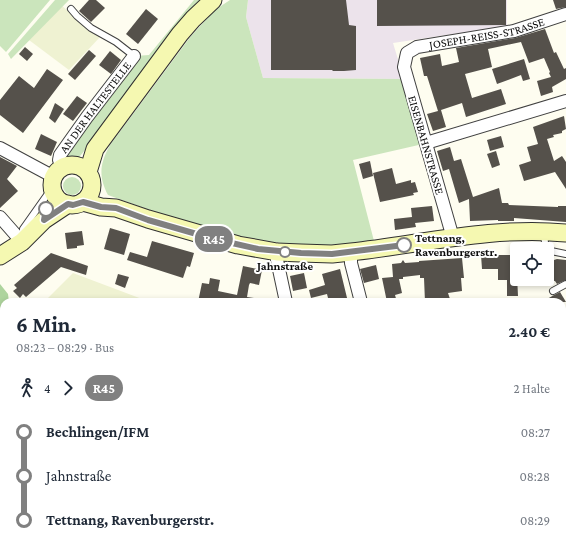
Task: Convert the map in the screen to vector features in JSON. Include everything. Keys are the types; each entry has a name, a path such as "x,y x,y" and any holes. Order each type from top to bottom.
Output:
{"street":[{"path":"44,220 46,209 68,178 95,149 180,34 213,0"},
{"name":"JOSEPH-REISS-STRASSE","path":"407,53 417,47 514,31 566,14"},
{"name":"EISENBAHNSTRASSE","path":"407,53 404,67 453,238"},
{"name":"AN DER HALTESTELLE","path":"68,178 59,160 60,155 134,56"},
{"path":"426,144 566,101"},
{"path":"0,148 95,190 116,208"},
{"path":"68,178 60,201 116,208 148,220 238,245 277,252 351,252 488,233 544,231 566,233"},
{"path":"0,256 22,242 44,220 89,196 68,178"},
{"path":"0,217 22,242"},
{"path":"277,252 277,260 285,298"},
{"path":"351,252 351,263 360,298"}],"lane":[{"name":"AN DER HALTESTELLE","path":"71,9 91,28 116,42 134,56"},
{"path":"22,242 23,229 68,178"},
{"path":"544,231 546,243 551,251 566,254"},
{"path":"553,291 566,284"}],"shaded area":[{"path":"248,0 507,0 507,26 393,43 404,79 263,78 246,17"}],"green space":[{"path":"0,0 50,0 6,52 0,46"},
{"path":"55,0 69,0 11,59 8,54"},
{"path":"194,0 201,0 90,144 75,162 64,163 67,148 135,56 149,55"},
{"path":"230,0 248,0 246,17 263,78 404,79 423,144 353,160 374,241 321,245 287,244 261,240 209,229 108,195 103,182 102,164 110,145 191,36 215,10"},
{"path":"62,6 100,37 69,70 29,40"},
{"path":"68,177 76,177 81,182 79,193 76,195 68,195 63,190 63,182"},
{"path":"73,273 139,298 48,298"},
{"path":"0,284 8,294 8,298 0,298"}],"building":[{"path":"89,0 96,0 105,8 91,22 79,11"},
{"path":"271,0 346,0 349,25 356,26 356,70 271,70"},
{"path":"377,0 506,0 506,25 377,26"},
{"path":"553,0 566,0 566,7 556,9"},
{"path":"146,9 158,19 138,44 126,34"},
{"path":"545,29 554,53 556,52 564,69 566,68 566,79 552,87 553,92 541,96 537,81 551,77 550,72 544,58 529,63 521,42 488,49 492,67 465,74 472,98 501,89 506,104 466,117 462,103 441,110 446,127 433,131 427,114 438,111 427,76 424,76 420,58 440,54 442,66 459,62 456,48 515,38"},
{"path":"25,47 33,54 27,61 19,54"},
{"path":"89,50 96,56 75,80 68,74"},
{"path":"110,51 121,60 111,74 99,65"},
{"path":"524,59 530,79 523,81 521,75 497,84 492,69"},
{"path":"47,69 63,80 23,133 0,115 0,100 19,76 34,88"},
{"path":"77,96 87,103 73,121 63,114"},
{"path":"55,103 64,109 55,123 49,118"},
{"path":"564,116 566,129 562,131 562,133 553,135 554,137 547,139 554,161 562,156 566,162 566,189 555,172 524,181 519,165 531,161 527,147 538,144 533,127"},
{"path":"41,134 57,142 51,156 35,149"},
{"path":"501,136 504,147 490,151 487,140"},
{"path":"450,147 454,161 461,159 473,197 499,188 502,203 508,203 509,205 566,206 566,222 514,218 514,221 470,221 469,199 459,203 449,169 443,171 437,151"},
{"path":"496,151 500,165 492,168 487,154"},
{"path":"0,157 17,166 7,179 18,191 0,208"},
{"path":"370,161 373,176 363,179 359,164"},
{"path":"392,168 396,184 411,180 411,183 415,182 418,192 413,193 414,195 380,202 373,173"},
{"path":"432,206 434,221 415,223 416,227 395,230 394,219 412,217 411,208"},
{"path":"110,228 130,234 124,255 104,249"},
{"path":"82,231 84,245 77,246 77,248 67,249 65,233"},
{"path":"152,241 194,253 190,267 187,266 183,278 127,260 130,252 147,257"},
{"path":"51,253 88,266 86,275 61,267 26,297 23,294 20,298 13,291 17,288 14,285"},
{"path":"481,255 510,255 510,286 518,286 518,296 507,296 507,280 498,280 498,269 482,269"},
{"path":"462,258 464,278 461,278 462,291 448,293 450,298 425,298 424,278 420,278 420,275 403,277 403,279 399,279 402,293 395,295 396,298 386,298 382,278 393,277 392,264 401,263 403,260 405,263"},
{"path":"554,260 566,260 566,280 557,284 554,281"},
{"path":"376,265 379,279 364,283 360,269"},
{"path":"243,266 262,270 259,285 250,283 249,285 247,297 254,298 199,298 202,283 209,284 210,278 220,280 218,291 237,295"},
{"path":"340,269 347,298 328,298 327,294 311,298 309,290 325,285 322,274"},
{"path":"304,273 307,288 293,291 290,276"},
{"path":"118,274 129,277 125,288 115,284"},
{"path":"560,292 564,298 549,298"}],"bus line":[{"name":"R45","path":"46,209 44,220 54,215 68,204 73,205 83,202 101,207 116,208 148,220 214,239 277,252 332,254 404,245"}],"place":[{"name":"Tettnang, Ravenburgerstr.","path":"404,245"},
{"name":"Jahnstraße","path":"285,252"}]}
